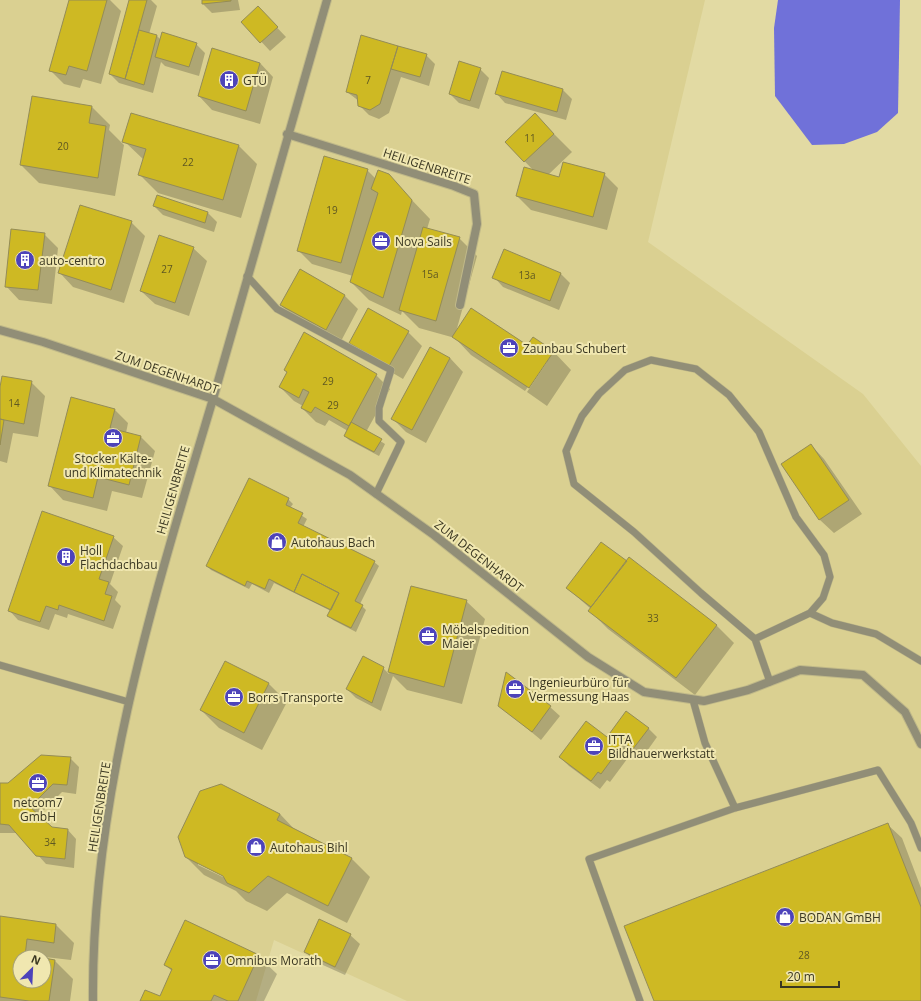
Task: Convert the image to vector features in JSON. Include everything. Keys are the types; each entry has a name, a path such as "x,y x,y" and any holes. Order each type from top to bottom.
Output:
{"street":[{"name":"HEILIGENBREITE","path":"93,1001 93,974 99,886 114,778 130,702 132,685 188,478 213,399 327,0"},
{"name":"HEILIGENBREITE","path":"288,134 454,186 474,194 477,224 460,305"},
{"name":"ZUM DEGENHARDT","path":"0,330 43,342 213,399 350,475 434,535 588,657 644,692 704,701 748,690 800,670 863,675 906,712 921,744"}],"lane":[{"path":"247,276 277,309 391,370 379,408 379,421 401,442 376,494"},
{"path":"755,639 810,613 823,598 830,577 824,555 796,517 759,432 729,395 696,370 651,360 625,370 599,394 582,416 566,451 574,484 634,532 701,593 755,639 770,682"},
{"path":"810,613 832,623 876,634 921,661"},
{"path":"0,665 130,702"},
{"path":"693,700 705,743 735,808"},
{"path":"640,1001 589,860 735,808 878,770 911,823 921,848"}],"shaded area":[{"path":"0,0 705,0 648,242 863,394 921,466 921,1001 407,1001 274,940 256,1001 0,1001"},
{"path":"778,0 900,0 898,113 877,132 844,144 812,145 775,96 774,28"}],"building":[{"path":"69,0 107,0 87,71 69,66 66,75 49,71"},
{"path":"129,0 147,0 125,79 109,74"},
{"path":"202,0 231,0 231,1 202,4"},
{"path":"258,6 278,27 260,43 241,22"},
{"path":"139,30 157,35 144,85 125,79"},
{"path":"162,32 197,43 189,67 155,57"},
{"path":"361,35 398,46 380,104 370,110 358,106 357,95 346,92"},
{"path":"398,46 427,54 420,77 391,69"},
{"name":"GTÜ","path":"212,48 260,63 246,111 198,96"},
{"path":"459,61 481,68 470,101 449,94"},
{"path":"502,71 563,89 557,112 495,94"},
{"path":"32,96 92,106 89,123 106,126 98,178 20,165"},
{"path":"131,113 239,145 223,200 138,175 146,149 122,142"},
{"path":"535,113 554,134 524,162 505,142"},
{"path":"324,156 368,169 341,263 297,251"},
{"path":"563,162 605,173 593,217 516,196 524,167 559,177"},
{"name":"Nova Sails","path":"378,170 389,174 412,200 383,298 350,282 378,193 371,189"},
{"path":"157,195 208,212 205,223 153,206"},
{"path":"80,205 132,221 111,290 58,273"},
{"path":"423,227 460,237 436,321 399,310"},
{"name":"auto-centro","path":"11,229 45,233 38,290 5,287"},
{"path":"159,235 194,247 175,303 140,291"},
{"path":"504,249 561,273 550,301 492,278"},
{"path":"300,269 345,295 326,330 280,305"},
{"path":"368,308 409,331 389,366 349,343"},
{"name":"Zaunbau Schubert","path":"471,308 527,345 533,337 554,351 529,388 452,337"},
{"path":"304,332 377,374 349,426 315,407 311,413 301,408 309,392 303,389 299,398 279,387 287,372 284,370"},
{"path":"430,347 450,358 412,430 391,419"},
{"path":"2,376 32,381 24,424 0,419 0,387"},
{"path":"71,397 115,409 110,428 141,436 129,485 98,477 93,498 48,486"},
{"path":"0,419 4,420 0,445"},
{"path":"351,422 382,439 374,452 344,436"},
{"path":"811,444 849,500 819,520 781,464"},
{"name":"Autohaus Bach","path":"249,478 289,498 286,505 303,513 298,523 375,561 355,601 363,605 351,628 327,616 339,593 302,574 294,592 269,579 265,589 247,581 245,586 206,566"},
{"name":"Holl Flachdachbau","path":"42,511 114,536 99,579 109,582 105,594 112,596 104,621 59,605 58,610 46,606 40,622 8,611"},
{"path":"601,542 627,561 591,607 566,588"},
{"path":"629,557 717,625 676,678 588,611"},
{"path":"302,574 339,593 331,610 294,592"},
{"name":"Möbelspedition Maier","path":"411,586 467,600 444,687 388,672"},
{"path":"363,656 384,667 372,703 346,689"},
{"name":"Borrs Transporte","path":"225,661 269,683 244,733 200,710"},
{"name":"Ingenieurbüro für Vermessung Haas","path":"506,672 551,706 532,732 498,706"},
{"name":"ITTA Bildhauerwerkstatt","path":"626,711 649,728 633,749 624,743 601,774 598,772 591,781 559,757 586,721 607,737"},
{"path":"41,755 71,757 67,785 53,784 30,807 52,827 68,829 65,859 36,856 9,825 0,824 0,783 8,783"},
{"name":"Autohaus Bihl","path":"221,784 280,814 277,820 352,858 328,906 268,876 249,893 227,883 223,876 185,857 178,837 200,791"},
{"name":"BODAN GmBH","path":"888,823 921,907 921,1001 654,1001 624,926"},
{"path":"0,916 56,924 54,943 27,939 26,949 12,949 12,989 51,989 49,1001 29,1001 0,997"},
{"path":"319,919 351,934 335,967 304,952"},
{"name":"Omnibus Morath","path":"185,920 259,955 238,1001 228,1001 214,995 211,1001 140,1001 145,990 160,996 172,969 164,965"},
{"path":"52,959 55,960 52,980"}],"place":[{"name":"GTÜ","path":"229,80"},
{"name":"Nova Sails","path":"381,241"},
{"name":"auto-centro","path":"25,260"},
{"name":"Zaunbau Schubert","path":"509,348"},
{"name":"Stocker Kälte- und Klimatechnik","path":"113,438"},
{"name":"Autohaus Bach","path":"277,542"},
{"name":"Holl Flachdachbau","path":"66,557"},
{"name":"Möbelspedition Maier","path":"428,636"},
{"name":"Ingenieurbüro für Vermessung Haas","path":"515,689"},
{"name":"Borrs Transporte","path":"234,697"},
{"name":"ITTA Bildhauerwerkstatt","path":"594,746"},
{"name":"netcom7 GmbH","path":"38,783"},
{"name":"Autohaus Bihl","path":"256,847"},
{"name":"BODAN GmBH","path":"785,917"},
{"name":"Omnibus Morath","path":"212,960"}]}
